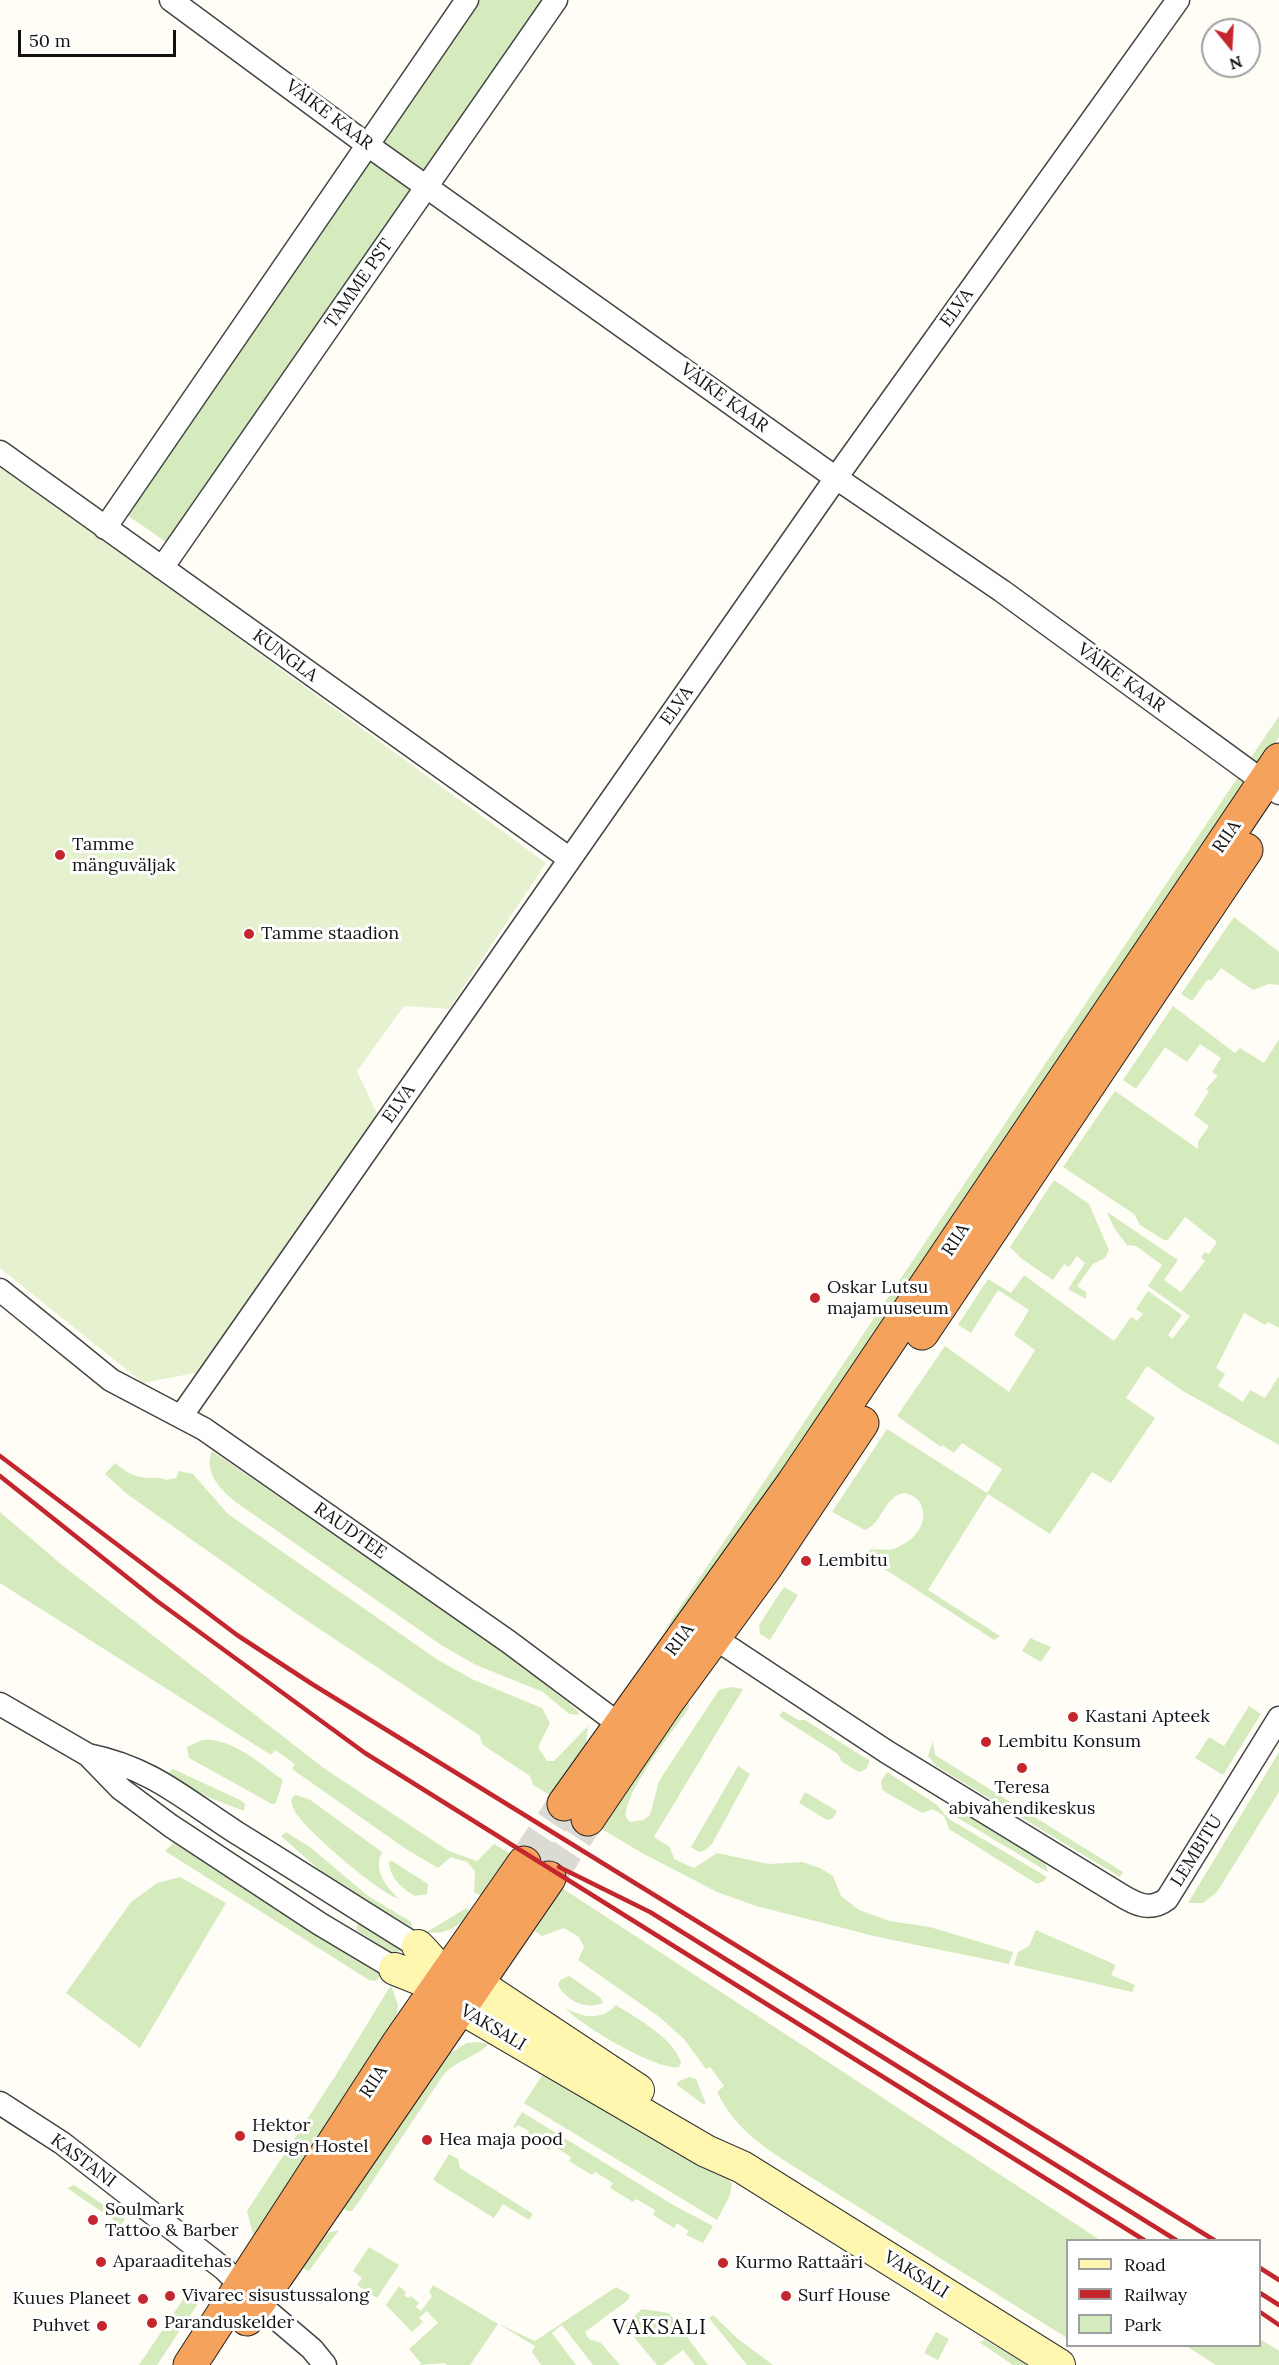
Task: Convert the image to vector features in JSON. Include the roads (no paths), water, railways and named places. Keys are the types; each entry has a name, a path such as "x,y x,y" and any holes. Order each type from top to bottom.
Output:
{"highway":[{"name":"RIIA","path":"704,1630 582,1811 619,1725 704,1630 771,1560 1275,784"},
{"name":"RIIA","path":"190,2365 250,2295 418,2069 456,1989 496,1931 529,1873"},
{"name":"RIIA","path":"216,2365 250,2295 407,2031 456,1989"}],"street":[{"name":"VÄIKE KAAR","path":"171,0 369,146 836,478 1002,591 1275,784"},
{"path":"105,528 467,0"},
{"name":"TAMME PST","path":"162,568 556,0"},
{"name":"ELVA","path":"182,1415 836,478 1178,0"},
{"name":"KUNGLA","path":"0,452 570,859"},
{"name":"RAUDTEE","path":"0,1290 111,1380 182,1415 509,1642 619,1725"},
{"name":"LEMBITU","path":"704,1630 893,1756 1124,1897 1144,1906 1157,1906 1167,1899 1279,1718"},
{"path":"0,1704 88,1755 121,1790 171,1826 394,1969 456,1989"},
{"path":"88,1755 119,1761 165,1783 223,1824 418,1946 434,1961 456,1989"},
{"path":"456,1989 529,1873"},
{"path":"418,1946 444,1944 496,1931 506,1983 514,2002 522,2011"},
{"path":"394,1969 407,1992 410,2007 407,2031"},
{"name":"VAKSALI","path":"456,1989 522,2011 680,2118 742,2167 1059,2365"},
{"name":"VAKSALI","path":"456,1989 498,2032 706,2151 742,2167"},
{"path":"418,2069 448,2040 477,2030 498,2032"},
{"name":"KASTANI","path":"0,2103 62,2143 224,2269 250,2295 290,2328 325,2365"}],"tunnel":[{"path":"524,1863 564,1804"},
{"path":"549,1878 588,1819"}],"railway":[{"path":"0,1456 237,1635 312,1684 1212,2239"},
{"path":"0,1476 157,1601 365,1753 1142,2239"},
{"path":"559,1867 650,1912 1174,2239"},
{"path":"1261,2269 1279,2280"},
{"path":"1261,2294 1279,2305"},
{"path":"1261,2313 1279,2325"}],"place":[{"name":"Tamme mänguväljak","path":"60,855"},
{"name":"Tamme staadion","path":"249,934"},
{"name":"Oskar Lutsu majamuuseum","path":"815,1298"},
{"name":"Lembitu","path":"806,1561"},
{"name":"Kastani Apteek","path":"1073,1717"},
{"name":"Lembitu Konsum","path":"986,1742"},
{"name":"Teresa abivahendikeskus","path":"1022,1768"},
{"name":"Hektor Design Hostel","path":"240,2136"},
{"name":"Hea maja pood","path":"427,2140"},
{"name":"Soulmark Tattoo & Barber","path":"93,2220"},
{"name":"Aparaaditehas","path":"101,2262"},
{"name":"Kurmo Rattaäri","path":"723,2263"},
{"name":"Vivarec sisustussalong","path":"170,2296"},
{"name":"Surf House","path":"786,2296"},
{"name":"Kuues Planeet","path":"143,2299"},
{"name":"Paranduskelder","path":"152,2323"},
{"name":"Puhvet","path":"102,2326"}],"district":[{"name":"VAKSALI","path":"660,2328"}]}
